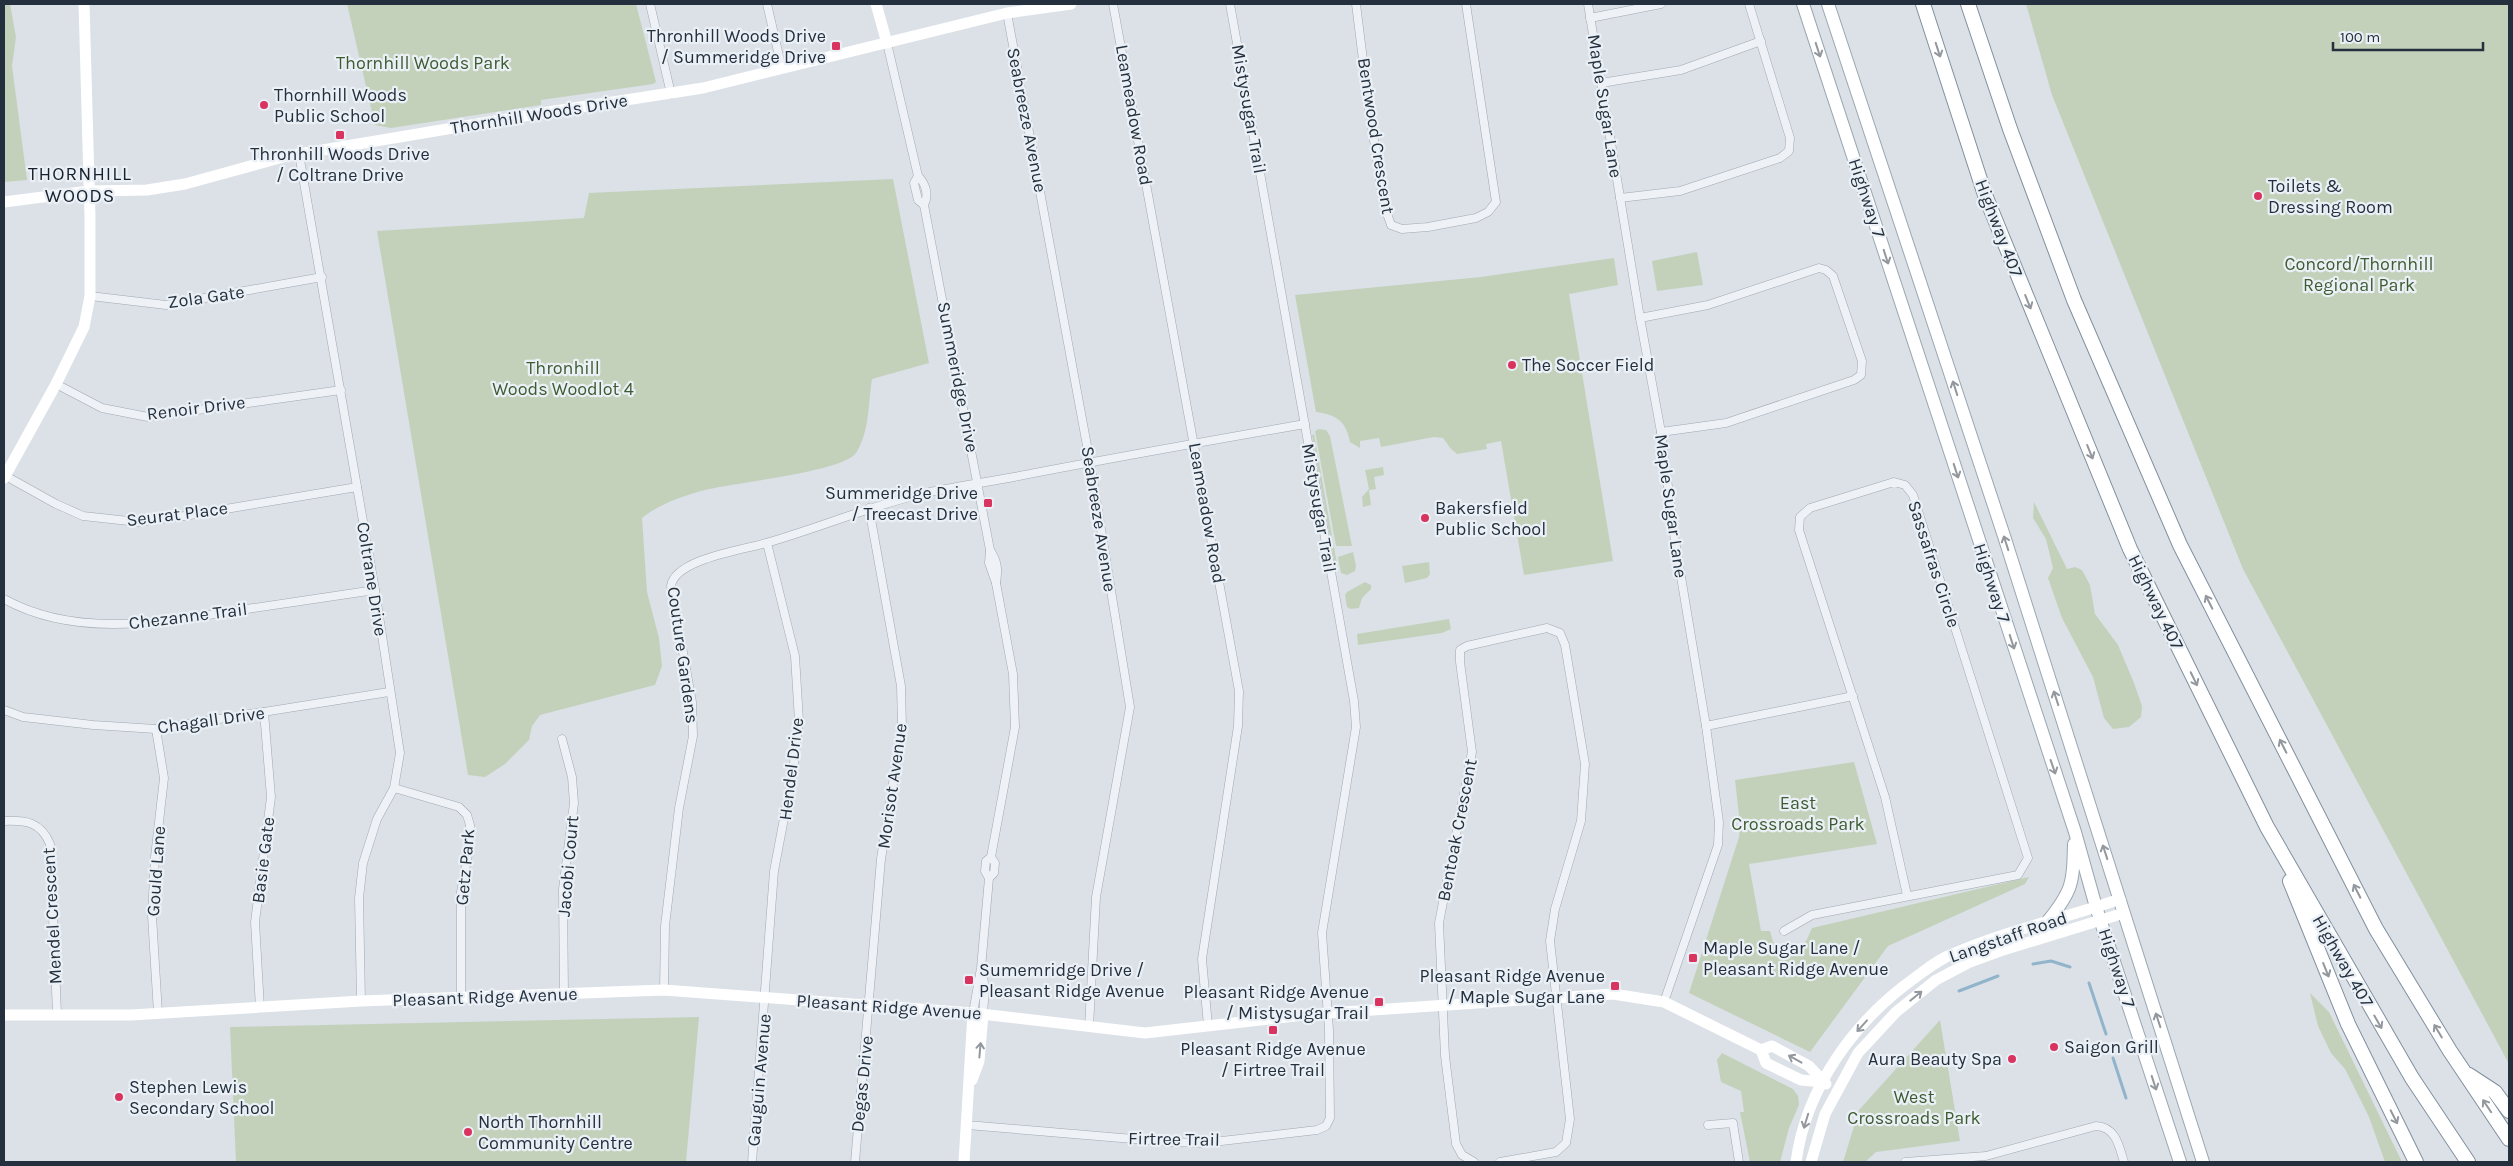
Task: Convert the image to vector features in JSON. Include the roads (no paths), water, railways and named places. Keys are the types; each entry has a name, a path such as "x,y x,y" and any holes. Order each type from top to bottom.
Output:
{"highway":[{"name":"Highway 407","path":"1923,4 1985,195 2126,540 2268,828 2412,1078 2468,1162"},
{"path":"1968,4 2010,128 2074,300 2180,545 2376,929 2464,1072 2509,1139"},
{"path":"2268,828 2348,1024 2416,1162"},
{"path":"2464,1072 2495,1092 2509,1111"}],"main road":[{"name":"Highway 7","path":"1803,4 2075,832 2096,907 2180,1162"},
{"name":"Highway 7","path":"1828,4 2004,536 2203,1162"},
{"path":"2048,920 2065,899 2073,880 2075,832"}],"street":[{"path":"4,476 56,384 84,327 90,296 84,4"},
{"path":"650,4 671,94"},
{"path":"767,4 782,69"},
{"name":"Summeridge Drive","path":"876,4 918,176 924,182 928,198 924,205 990,550 990,570 996,583 1013,674 1015,727 991,857 986,861 985,872 989,878 981,968 985,988 978,1013 979,1060 970,1084 964,1162"},
{"name":"Thornhill Woods Drive","path":"4,202 89,191 147,190 185,184 299,154 542,113 671,94 782,69 1007,13 1071,4"},
{"name":"Leameadow Road","path":"1113,4 1239,691 1238,726 1202,959 1208,1026"},
{"name":"Mistysugar Trail","path":"1230,4 1354,701 1356,728 1322,933 1327,1013"},
{"name":"Bentwood Crescent","path":"1356,4 1384,205 1391,225 1402,229 1428,227 1476,218 1488,212 1496,202 1466,4"},
{"name":"Maple Sugar Lane","path":"1588,4 1640,318 1661,432 1675,541 1706,726 1719,822 1718,845 1664,1002"},
{"path":"1590,18 1661,4"},
{"path":"1620,198 1680,190 1780,158 1789,151 1790,138 1749,4"},
{"name":"Seabreeze Avenue","path":"1007,13 1090,462 1130,707 1096,896 1089,1027"},
{"path":"1601,83 1681,70 1761,41"},
{"name":"Coltrane Drive","path":"299,154 322,277 375,590 389,692 400,754 394,788 377,818 363,863 359,898 361,1002"},
{"path":"1640,318 1708,305 1819,268 1826,270 1833,276 1862,361 1861,375 1854,380 1726,423 1661,432"},
{"name":"Zola Gate","path":"90,296 166,305 322,277"},
{"name":"Renoir Drive","path":"56,384 102,408 148,417 341,390"},
{"name":"Couture Gardens","path":"664,990 665,926 679,808 693,736 692,702 673,602 672,579 680,570 696,562 767,543 869,508 923,494 1305,424"},
{"name":"Seurat Place","path":"4,476 83,516 138,522 357,487"},
{"name":"Sassafras Circle","path":"1784,931 1812,915 1907,895 1970,886 2018,875 2028,858 1913,495 1905,484 1894,482 1810,508 1800,517 1798,530 1885,797 1907,895"},
{"name":"Morisot Avenue","path":"869,508 901,686 902,727 881,858 870,1006"},
{"name":"Hendel Drive","path":"766,997 774,871 793,771 799,721 795,656 767,543"},
{"name":"Chezanne Trail","path":"4,598 51,618 127,625 185,619 375,590"},
{"name":"Bentoak Crescent","path":"1442,1006 1439,923 1472,752 1460,650 1467,646 1547,628 1560,632 1565,645 1585,764 1581,820 1555,908 1550,941 1554,996"},
{"name":"Chagall Drive","path":"4,710 23,717 93,725 156,729 389,692"},
{"path":"1706,726 1853,696"},
{"name":"Basie Gate","path":"260,1008 255,922 271,797 264,712"},
{"name":"Gould Lane","path":"156,729 164,778 155,857 152,916 158,1012"},
{"name":"Jacobi Court","path":"562,739 572,777 574,803 563,889 564,995"},
{"name":"Getz Park","path":"394,788 459,807 467,815 470,825 469,849 460,892 461,999"},
{"name":"Mendel Crescent","path":"4,821 31,822 40,827 50,844 57,1014"},
{"name":"Langstaff Road","path":"1796,1162 1811,1103 1823,1082 1846,1043 1896,991 1953,953 2048,920 2120,899"},
{"name":"Langstaff Road","path":"1811,1162 1825,1114 1836,1090 1858,1052 1896,1012 1936,980 1970,962 2000,950 2124,913"},
{"name":"Pleasant Ridge Avenue","path":"4,1015 158,1012 664,990 978,1013 1145,1033 1327,1013 1442,1006 1554,996 1613,994 1664,1002 1761,1050 1766,1063 1801,1080 1823,1082"},
{"path":"1500,1162 1556,1152 1566,1143 1570,1120 1554,996"},
{"name":"Gauguin Avenue","path":"752,1162 766,997"},
{"name":"Degas Drive","path":"855,1162 870,1006"},
{"path":"1442,1006 1456,1144 1462,1155 1474,1162"},
{"name":"Firtree Trail","path":"967,1125 1169,1142 1204,1143 1317,1130 1326,1126 1330,1118 1332,1106 1327,1013"},
{"name":"Pleasant Ridge Avenue","path":"1761,1050 1772,1046 1808,1066 1823,1082 1836,1090"},
{"path":"1708,1125 1733,1123 1739,1162"},
{"path":"1905,1162 1986,1156 2096,1126 2107,1127 2112,1132 2124,1162"}],"waterway":[{"path":"2033,964 2051,961 2070,967"},
{"path":"1959,991 1998,976"},
{"path":"2089,983 2106,1034"},
{"path":"2113,1058 2126,1098"}],"place":[{"name":"Thronhill Woods Drive / Summeridge Drive","path":"836,46"},
{"name":"Thornhill Woods Public School","path":"264,105"},
{"name":"Thronhill Woods Drive / Coltrane Drive","path":"340,135"},
{"name":"Toilets & Dressing Room","path":"2258,196"},
{"name":"The Soccer Field","path":"1512,365"},
{"name":"Summeridge Drive / Treecast Drive","path":"988,503"},
{"name":"Bakersfield Public School","path":"1425,518"},
{"name":"Maple Sugar Lane / Pleasant Ridge Avenue","path":"1693,958"},
{"name":"Sumemridge Drive / Pleasant Ridge Avenue","path":"969,980"},
{"name":"Pleasant Ridge Avenue / Maple Sugar Lane","path":"1615,986"},
{"name":"Pleasant Ridge Avenue / Mistysugar Trail","path":"1379,1002"},
{"name":"Pleasant Ridge Avenue / Firtree Trail","path":"1273,1030"},
{"name":"Saigon Grill","path":"2054,1047"},
{"name":"Aura Beauty Spa","path":"2012,1059"},
{"name":"Stephen Lewis Secondary School","path":"119,1097"},
{"name":"North Thornhill Community Centre","path":"468,1132"}],"district":[{"name":"THORNHILL WOODS","path":"80,185"}],"park label":[{"name":"Thornhill Woods Park","path":"423,63"},
{"name":"Concord/Thornhill Regional Park","path":"2359,274"},
{"name":"Thronhill Woods Woodlot 4","path":"563,378"},
{"name":"East Crossroads Park","path":"1798,813"},
{"name":"West Crossroads Park","path":"1914,1107"}]}
